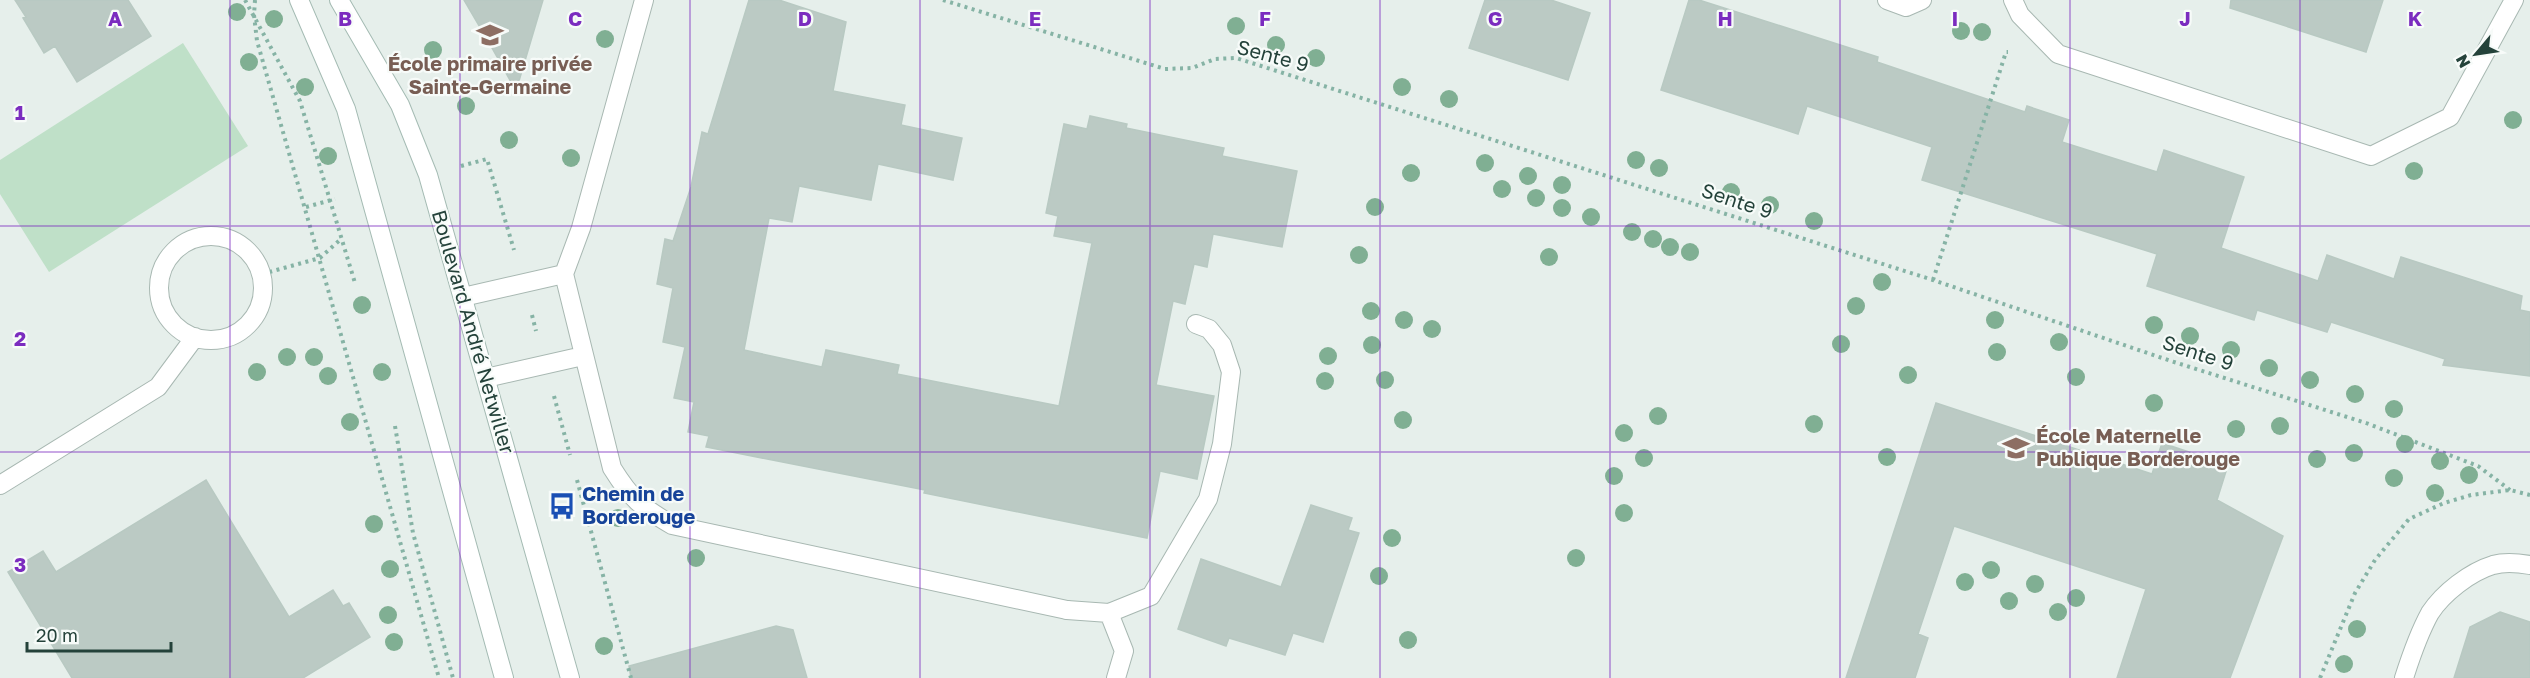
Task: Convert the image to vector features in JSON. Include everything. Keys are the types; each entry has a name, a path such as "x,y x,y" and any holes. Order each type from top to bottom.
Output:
{"street":[{"path":"299,0 346,109 504,678"},
{"name":"Boulevard André Netwiller","path":"339,0 400,105 428,175 570,678"},
{"path":"644,0 581,228 564,274 612,468 640,506 672,525 1067,610 1109,613 1151,596 1208,499 1222,444 1231,372 1222,345 1209,329 1196,324"},
{"path":"1887,0 1906,7 1922,0"},
{"path":"2013,0 2020,15 2058,54 2371,156 2450,117 2514,0"},
{"path":"208,236 225,238 241,245 254,258 262,274 263,290 260,306 253,319 226,337 211,340 195,337 180,329 168,315 160,299 160,281 165,264 175,250 199,238 208,236"},
{"path":"463,297 564,274"},
{"path":"0,485 158,387 195,337"},
{"path":"486,378 583,356"},
{"path":"2404,678 2414,648 2431,612 2449,591 2469,577 2493,565 2530,565"},
{"path":"1109,613 1124,651 1116,678"}],"path":[{"path":"245,0 300,101 358,292"},
{"path":"255,0 257,41 439,678"},
{"name":"Sente 9","path":"942,0 1165,69 1192,68 1215,59 1236,58 1933,280 2171,361 2366,423 2478,466 2510,490"},
{"path":"1933,280 2006,52 2027,58 2058,54"},
{"path":"456,168 487,159 573,465"},
{"path":"262,274 320,258 342,238"},
{"path":"394,420 413,533 453,678"},
{"path":"576,476 631,678"},
{"path":"2320,678 2355,593 2375,560 2409,519 2444,503 2471,495 2510,490 2530,495"}],"green space":[{"path":"183,43 248,146 49,272 0,194 0,160"}],"building":[{"path":"15,0 128,0 151,36 77,82 55,46 44,53"},
{"path":"464,0 543,0 516,91 492,48"},
{"path":"749,0 779,0 846,22 833,91 905,105 901,125 962,138 953,180 878,164 871,200 799,186 792,222 769,218 744,350 822,367 826,350 899,365 897,374 1059,406 1092,243 1054,236 1058,216 1046,213 1064,124 1087,129 1090,116 1127,124 1126,128 1224,148 1222,156 1297,171 1282,247 1213,234 1207,267 1194,264 1185,304 1173,301 1156,385 1214,396 1197,479 1160,471 1147,538 924,493 925,490 706,447 709,436 688,432 694,402 674,398 685,347 663,342 673,288 657,284 665,239 673,241 691,187 702,132 708,134"},
{"path":"1485,0 1551,0 1590,13 1568,80 1469,48"},
{"path":"1689,0 1699,0 1878,57 1877,62 2025,112 2027,106 2069,120 2062,142 2157,172 2164,150 2244,177 2221,248 2318,281 2327,255 2394,279 2401,257 2522,296 2520,310 2530,312 2530,376 2443,365 2445,359 2331,322 2327,332 2257,310 2254,320 2147,286 2157,254 1922,180 1932,147 1807,106 1798,134 1661,90"},
{"path":"2231,0 2383,0 2366,52 2230,8"},
{"path":"1936,403 2152,474 2162,443 2228,465 2217,500 2283,536 2230,678 2117,678 2146,589 1954,526 1918,634 1928,638 1915,678 1846,678"},
{"path":"206,480 289,617 333,590 343,606 349,603 370,637 303,678 72,678 8,572 43,551 56,572"},
{"path":"1311,505 1352,518 1348,530 1359,533 1323,642 1293,633 1285,655 1229,638 1226,646 1178,629 1201,559 1281,587"},
{"path":"2500,612 2530,622 2530,678 2454,678 2470,627"},
{"path":"776,626 793,630 807,678 631,678 629,666"}],"place":[{"name":"École primaire privée Sainte-Germaine","path":"490,35"},
{"name":"École Maternelle Publique Borderouge","path":"2016,448"},
{"name":"Chemin de Borderouge","path":"562,506"}]}
